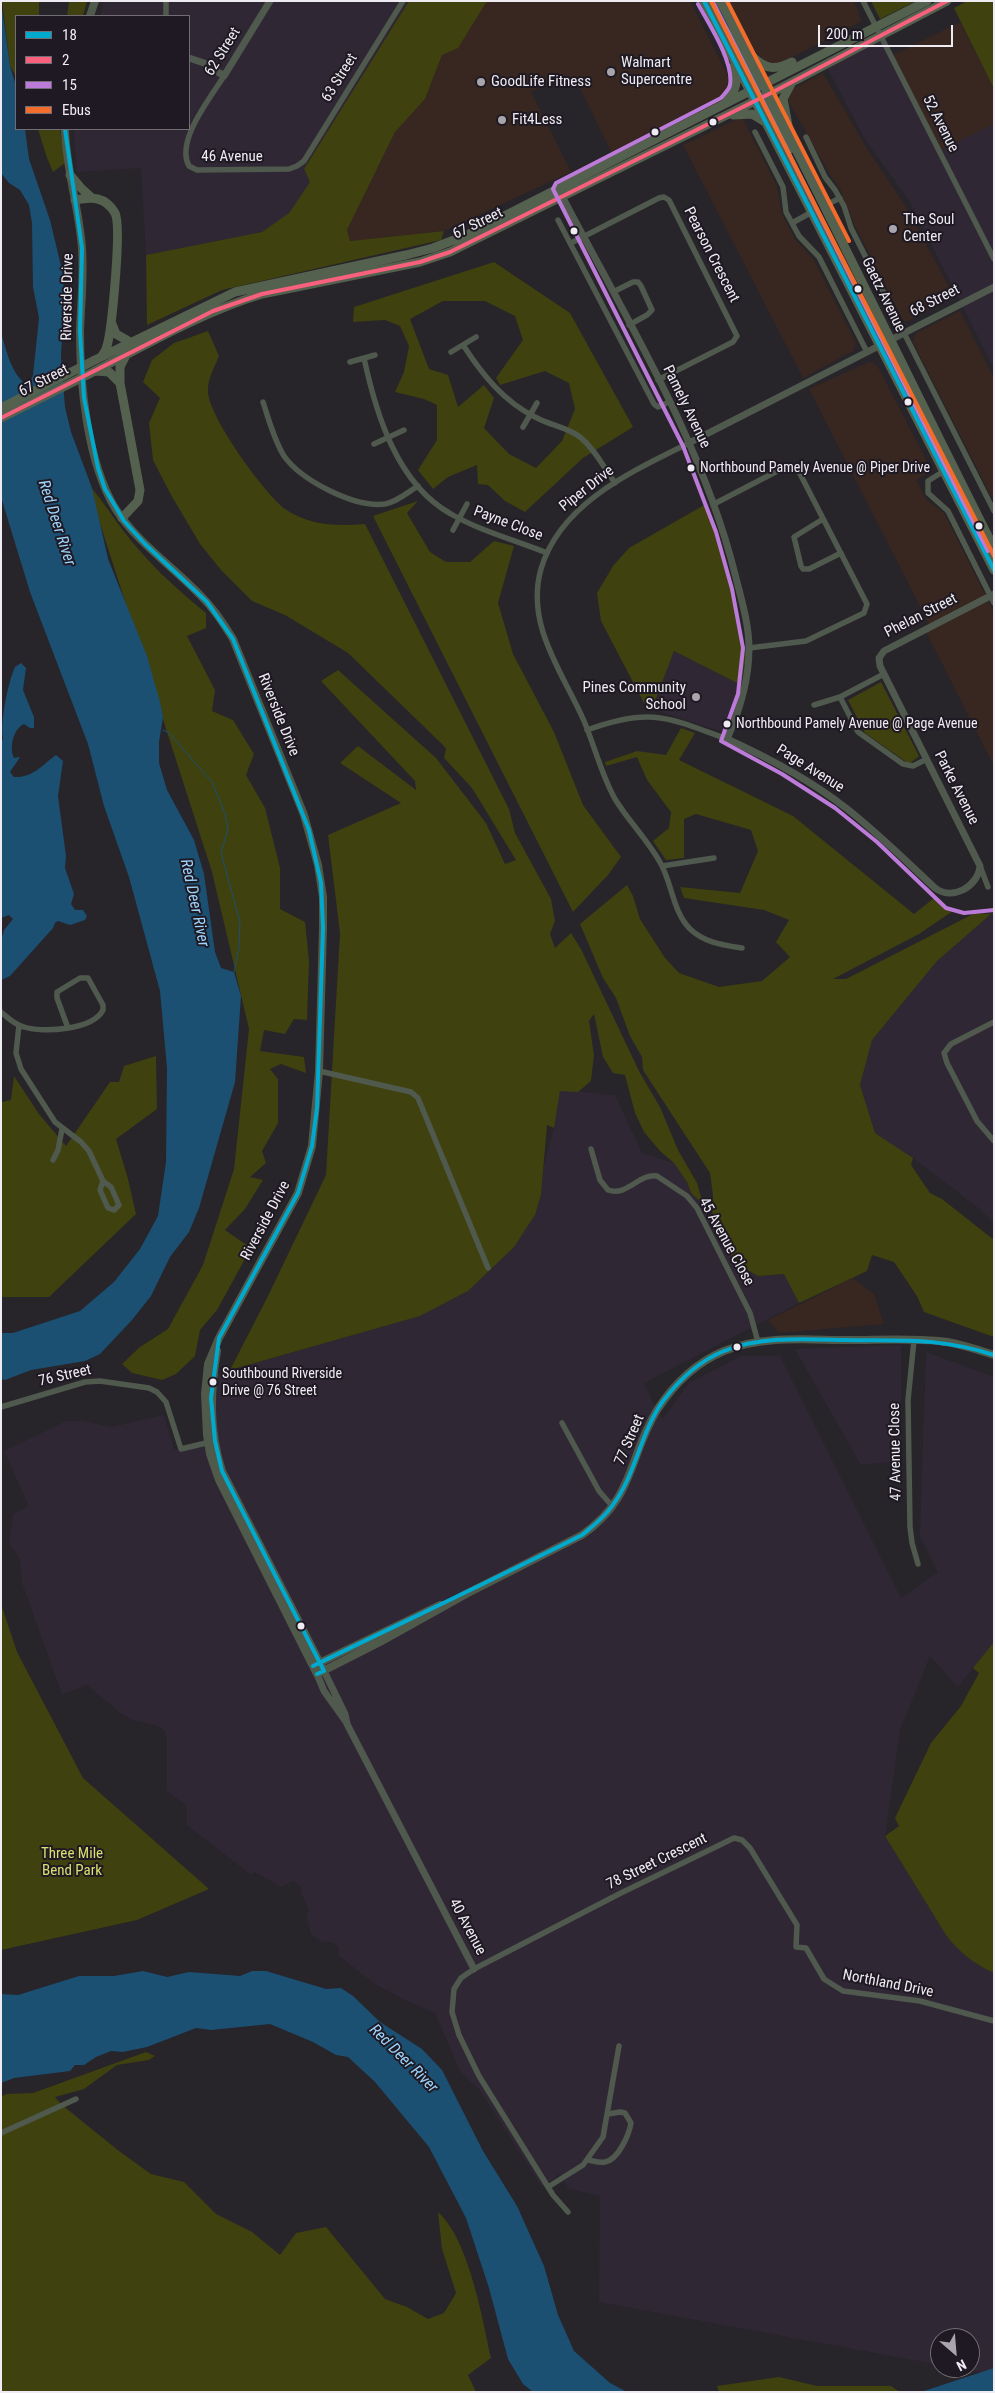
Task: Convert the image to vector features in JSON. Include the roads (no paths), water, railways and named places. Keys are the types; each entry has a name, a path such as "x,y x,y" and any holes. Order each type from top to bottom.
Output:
{"main road":[{"path":"90,15 95,1"},
{"path":"704,1 750,90 761,97"},
{"path":"704,1 722,23 761,85"},
{"path":"720,1 747,52 761,85 761,97 796,161 807,170"},
{"name":"67 Street","path":"1,418 126,355 134,344 148,333 235,292 433,248 474,232 634,161 795,80 927,1"},
{"name":"67 Street","path":"1,408 98,358 134,344 145,345 238,301 262,294 420,262 450,252 677,128 812,58 947,1"},
{"path":"725,103 734,92 736,84 735,73 726,45"},
{"path":"747,52 761,65 769,68 778,68 795,60 812,58"},
{"path":"791,140 783,99 786,90 795,80"},
{"name":"Gaetz Avenue","path":"761,97 766,123 994,570"},
{"name":"Gaetz Avenue","path":"761,97 791,140 807,170 889,340 994,548"},
{"path":"684,136 685,130 708,112"},
{"path":"721,118 746,113 756,115 766,123"},
{"path":"634,161 645,151 673,136 677,128"},
{"name":"Riverside Drive","path":"65,130 83,260 80,330 85,399 98,468 115,507 133,532 202,596 222,620 241,658 307,822 318,865 323,897 319,1072 312,1146 298,1193 219,1338 211,1398 211,1442 226,1480 316,1664"},
{"path":"70,175 91,197"},
{"path":"75,200 91,197 104,200 116,216 118,233 111,322 106,349 98,358"},
{"path":"111,322 116,334 134,344"},
{"path":"122,518 138,501 140,490 120,383 120,367 126,355"},
{"path":"94,371 109,372 120,383"},
{"name":"77 Street","path":"320,1672 582,1534 603,1518 613,1507 624,1488 654,1418 676,1386 694,1368 712,1357 735,1347 758,1342 914,1340 949,1343 994,1355"},
{"name":"77 Street","path":"316,1664 429,1609 456,1599"},
{"name":"40 Avenue","path":"316,1664 320,1672"}],"street":[{"path":"166,1 166,15"},
{"name":"62 Street","path":"187,145 198,118 270,1"},
{"name":"63 Street","path":"297,166 304,161 403,1"},
{"name":"52 Avenue","path":"863,1 994,259"},
{"path":"190,58 204,63 224,76"},
{"path":"755,132 783,187 785,208 792,223 799,236 818,257 867,352"},
{"path":"806,138 825,177 840,198 851,228 994,511"},
{"name":"46 Avenue","path":"187,145 186,160 191,168 197,170 289,169 297,166"},
{"name":"Pamely Avenue","path":"561,193 669,402 689,443 714,504 738,588 749,648 744,696 727,739"},
{"name":"Pearson Crescent","path":"571,242 660,197 669,200 737,336 734,342 658,380"},
{"path":"824,206 840,198"},
{"path":"792,223 812,212"},
{"path":"558,220 654,404 658,407 669,402"},
{"path":"613,292 633,282 637,282 651,305 651,312 629,325"},
{"name":"68 Street","path":"889,340 994,287"},
{"path":"451,352 476,337"},
{"name":"Piper Drive","path":"742,948 714,943 690,928 680,913 662,866 650,844 614,797 587,730 541,628 537,607 537,588 547,553 557,535 570,519 593,498 615,483 689,443 889,340"},
{"path":"463,345 491,384 507,399 530,415 570,431 582,438 615,483"},
{"path":"350,362 375,355"},
{"name":"Payne Close","path":"364,358 374,400 388,437 418,486 439,506 459,518 547,553"},
{"path":"263,402 275,439 284,456 300,473 318,486 362,502 378,504 392,502 418,486"},
{"path":"523,427 537,403"},
{"path":"374,444 404,430"},
{"path":"714,504 787,466 794,466 798,470 868,604 865,612 806,641 749,648"},
{"path":"944,471 928,481 928,493 948,511 993,598"},
{"name":"Payne Close","path":"453,530 467,504"},
{"path":"823,519 794,537 801,566 804,569 809,569 841,553"},
{"name":"Phelan Street","path":"884,674 878,660 882,652 993,598"},
{"path":"814,705 840,697 884,674"},
{"name":"Parke Avenue","path":"884,674 980,866 988,887"},
{"path":"840,697 856,729 872,742 905,765 913,766 927,759"},
{"name":"Page Avenue","path":"587,730 624,718 654,716 679,721 727,739 792,771 845,807 941,892 952,894 964,889 977,876 980,866"},
{"path":"662,866 714,858"},
{"path":"1,1012 19,1025 37,1029 68,1028 92,1021 103,1012 103,1005 88,978 80,978 57,992 57,998 68,1028"},
{"path":"994,1022 951,1044 944,1053 947,1063 977,1121 994,1141"},
{"path":"19,1025 16,1047 18,1064 50,1115 62,1129 85,1146 103,1181 111,1187 118,1204 114,1210 108,1208 101,1192 103,1181"},
{"path":"319,1072 414,1093 418,1098 488,1268"},
{"path":"53,1160 58,1150 62,1129"},
{"name":"45 Avenue Close","path":"591,1149 600,1180 608,1190 618,1192 646,1177 657,1176 693,1202 745,1302 758,1342"},
{"name":"47 Avenue Close","path":"914,1340 908,1400 910,1527 918,1564"},
{"name":"76 Street","path":"1,1407 85,1382 100,1381 138,1386 157,1392 166,1402 181,1449 211,1442"},
{"path":"562,1423 599,1491 613,1507"},
{"name":"40 Avenue","path":"320,1672 324,1690 348,1724 474,1969 460,1978 454,1989 452,2012 459,2035 478,2076 548,2187 568,2212"},
{"name":"78 Street Crescent","path":"474,1969 619,1894 734,1838 742,1840 750,1848 786,1906 796,1925 796,1947"},
{"name":"Northland Drive","path":"796,1947 806,1948 824,1979 843,1991 920,2001 994,2021"},
{"path":"548,2187 576,2170 588,2160 603,2137 619,2046"},
{"path":"1,2133 76,2099"},
{"path":"588,2160 606,2162 613,2158 630,2130 631,2123 625,2113 608,2114"}],"water":[{"name":"Red Deer River","path":"1,1 10,66 15,83 15,130 25,130 29,159 50,220 63,274 64,299 61,356 65,407 71,432 92,488 108,559 147,656 160,702 163,717 159,742 159,763 167,790 194,840 204,874 215,952 221,968 234,972 241,996 235,1082 199,1208 189,1232 170,1257 151,1296 132,1320 100,1354 85,1361 31,1370 5,1380 1,1379 1,1333 13,1333 80,1311 114,1282 140,1249 158,1216 166,1162 167,1068 160,991 129,877 104,806 88,744 30,592 1,497 1,333 17,375 28,386 33,375 39,318 33,287 32,223 29,205 20,190 9,183 1,173"},
{"path":"21,663 26,668 23,690 34,717 34,728 24,724 17,730 13,739 12,749 14,758 20,757 10,772 14,777 27,775 37,770 56,755 63,761 58,796 66,856 65,868 74,894 71,904 75,910 83,910 87,916 85,920 70,925 58,921 55,923 53,928 10,976 1,980 1,941 4,930 13,919 9,915 1,918 1,745 7,692 15,667"},
{"name":"Red Deer River","path":"143,1971 167,1977 189,1972 240,1976 252,1971 266,1971 326,1989 341,1988 353,1996 380,2022 422,2049 442,2070 483,2151 517,2206 544,2266 558,2315 574,2351 610,2383 627,2392 533,2392 523,2384 508,2359 489,2288 466,2218 429,2147 375,2082 348,2057 336,2055 313,2042 270,2024 211,2030 196,2028 147,2047 123,2052 111,2051 96,2057 84,2065 75,2065 70,2071 14,2078 1,2083 1,1994 18,1995 79,1976 114,1976"},
{"path":"994,2368 994,2392 921,2392 964,2378 980,2378 980,2373"}],"waterway":[{"path":"163,730 169,733 212,782 225,814 228,829 221,853 240,922 239,947 234,972"}],"place":[{"name":"Walmart Supercentre","path":"611,72"},
{"name":"GoodLife Fitness","path":"481,82"},
{"name":"Fit4Less","path":"502,120"},
{"name":"The Soul Center","path":"893,229"},
{"name":"Northbound Pamely Avenue @ Piper Drive","path":"691,468"},
{"name":"Pines Community School","path":"696,697"},
{"name":"Northbound Pamely Avenue @ Page Avenue","path":"727,724"},
{"name":"Southbound Riverside Drive @ 76 Street","path":"213,1382"}],"park label":[{"name":"Three Mile Bend Park","path":"72,1862"}]}
